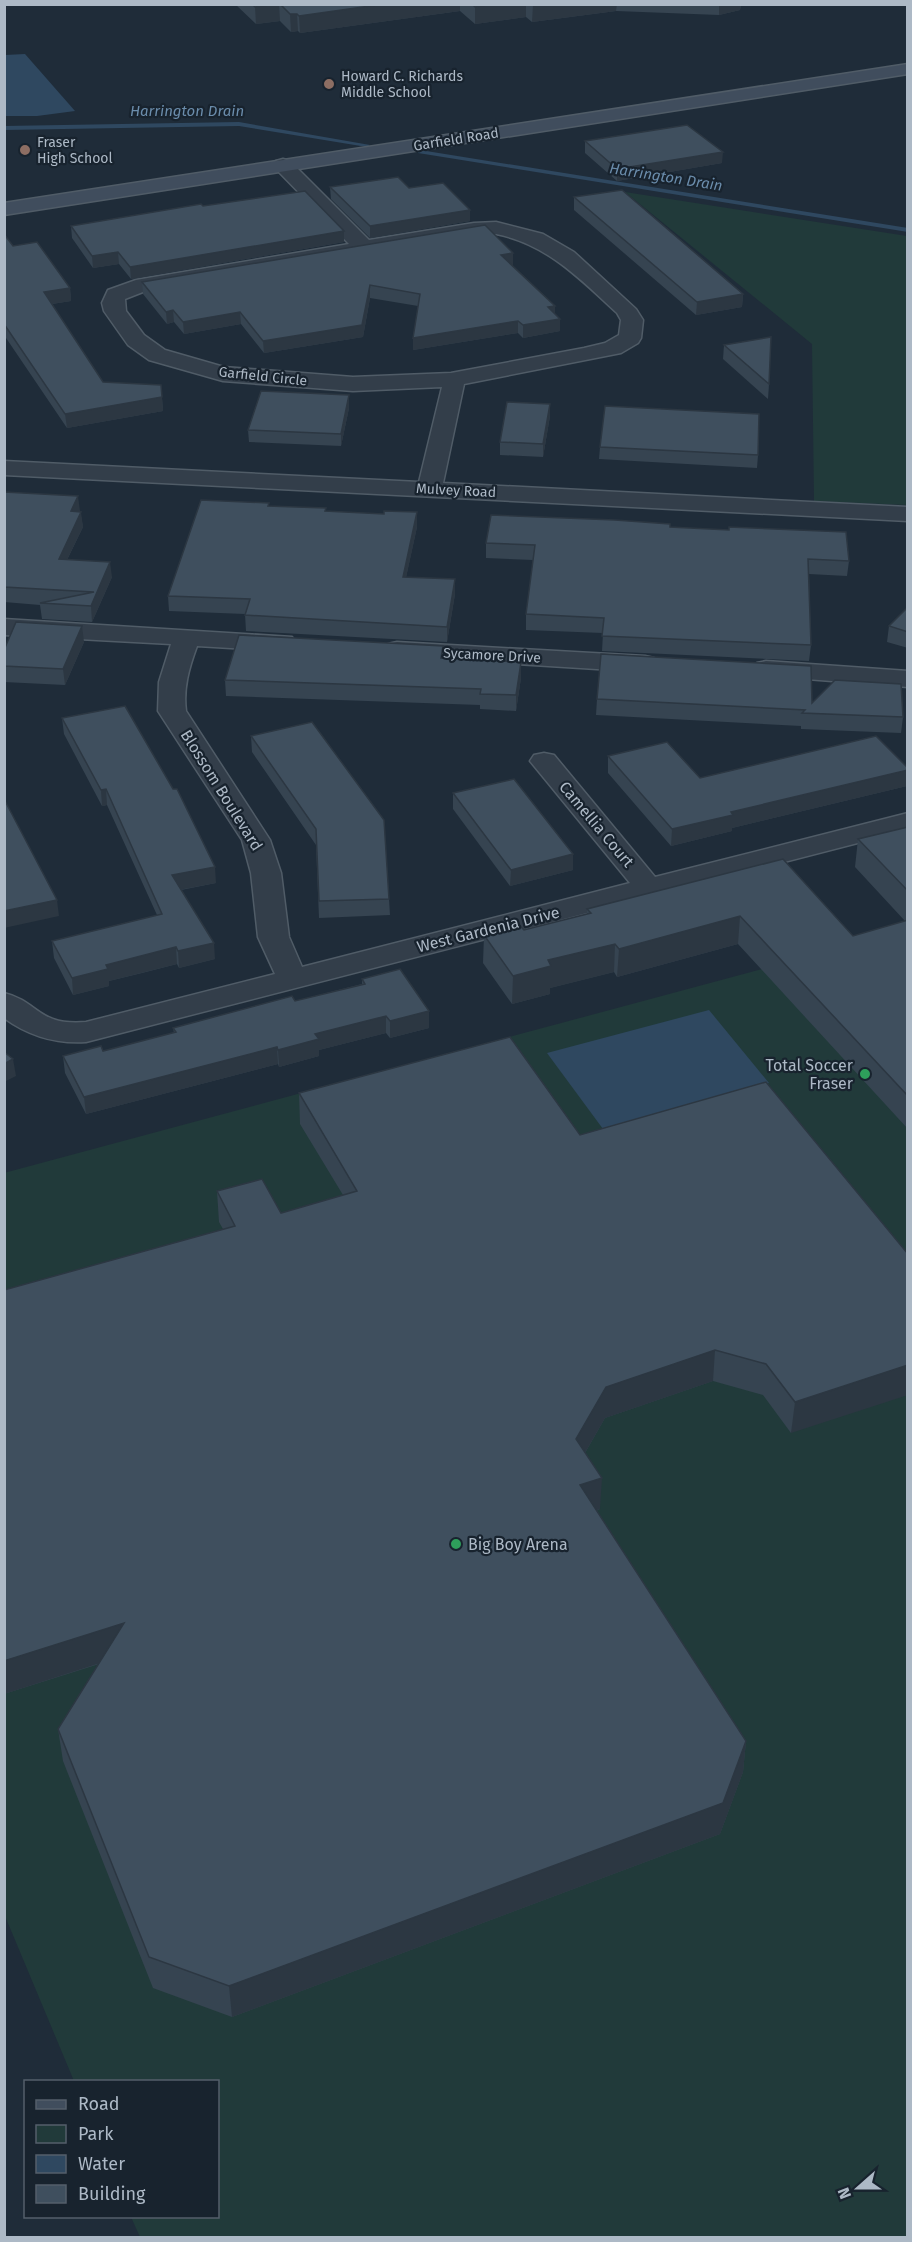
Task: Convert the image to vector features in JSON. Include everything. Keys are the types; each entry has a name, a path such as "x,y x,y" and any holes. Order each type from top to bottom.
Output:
{"main road":[{"name":"Garfield Road","path":"4,209 908,69"}],"street":[{"path":"283,165 364,247"},
{"name":"Garfield Circle","path":"474,229 515,230 547,242 561,252 625,309 632,320 630,338 613,348 451,380 353,384 222,374 157,355 136,340 115,311 112,303 116,295 143,284 364,247 474,229"},
{"path":"430,488 454,386 451,380"},
{"name":"Mulvey Road","path":"4,468 908,514"},
{"path":"4,627 304,644"},
{"name":"Blossom Boulevard","path":"187,637 171,680 169,697 172,711 256,840 264,857 272,933 281,957 293,978"},
{"name":"Sycamore Drive","path":"374,648 665,664"},
{"path":"746,668 908,679"},
{"name":"Camellia Court","path":"544,761 649,888"},
{"name":"West Gardenia Drive","path":"4,1002 42,1029 68,1035 102,1029 908,821"}],"green space":[{"path":"625,192 907,236 907,505 814,501 812,344"},
{"name":"Big Boy Arena","path":"907,930 907,2237 140,2237 131,2218 219,2218 219,2080 74,2080 5,1916 4,1173"}],"water":[{"path":"25,54 75,111 37,116 5,116 5,55"},
{"path":"709,1010 769,1083 603,1129 547,1053"}],"building":[{"path":"252,4 275,4 255,7"},
{"path":"280,4 384,4 299,16 290,14"},
{"path":"472,4 492,4 475,7"},
{"path":"687,125 723,152 617,169 585,141"},
{"path":"398,177 409,188 443,183 470,210 370,226 330,187"},
{"path":"622,190 743,294 697,302 574,197"},
{"path":"305,191 344,231 130,267 118,252 92,256 71,226 201,204 203,206"},
{"path":"485,225 513,253 501,255 555,306 548,307 560,319 523,325 518,321 413,338 420,294 370,285 362,325 263,341 240,312 183,322 173,310 166,312 142,282"},
{"path":"4,234 13,246 37,242 70,288 44,292 103,382 161,385 162,397 65,414 4,324"},
{"path":"771,337 769,384 724,345"},
{"path":"261,391 349,395 341,434 248,430"},
{"path":"507,402 550,404 543,444 500,442"},
{"path":"605,406 759,414 758,455 600,447"},
{"path":"4,492 78,496 71,511 81,512 59,559 110,562 91,606 40,603 94,592 4,587"},
{"path":"201,500 326,508 325,511 384,514 384,511 417,512 403,577 455,579 447,627 245,615 250,599 168,596"},
{"path":"491,515 615,520 670,524 670,527 729,530 729,527 846,532 849,561 808,559 811,645 602,636 604,618 526,614 535,545 486,543"},
{"path":"908,607 908,632 889,626"},
{"path":"16,622 82,626 63,669 4,666 4,650"},
{"path":"239,635 443,646 441,658 521,662 516,695 480,694 481,689 225,680"},
{"path":"601,654 811,666 812,703 835,680 901,684 903,717 802,713 805,710 597,699"},
{"path":"125,706 173,789 177,789 215,867 172,875 214,943 178,951 176,947 106,965 108,969 72,978 52,941 162,914 106,789 101,790 62,718"},
{"path":"312,722 384,820 389,899 319,901 316,829 251,736"},
{"path":"876,736 908,770 731,812 733,815 672,829 608,756 667,742 700,778"},
{"path":"514,779 573,854 511,870 453,793"},
{"path":"4,799 57,900 4,911"},
{"path":"908,827 908,891 858,839"},
{"path":"783,859 853,936 908,920 908,1096 740,916 619,949 615,944 548,960 551,966 513,976 484,935 520,926 524,930 591,913 587,909"},
{"path":"400,969 429,1011 390,1021 386,1016 315,1034 319,1039 278,1050 277,1047 84,1097 63,1056 101,1046 103,1051 176,1032 173,1028 292,996 295,1001 365,984 362,979"},
{"path":"510,1037 580,1135 766,1082 908,1254 908,1365 795,1402 766,1364 715,1350 606,1387 576,1439 602,1478 580,1485 746,1741 723,1803 229,1986 149,1957 58,1729 124,1623 4,1661 4,1290 235,1226 217,1191 262,1179 281,1213 357,1191 299,1093"},
{"path":"4,1052 13,1059 4,1064"}],"waterway":[{"name":"Harrington Drain","path":"4,128 239,124 367,145"},
{"name":"Harrington Drain","path":"420,152 908,230"}],"place":[{"name":"Howard C. Richards Middle School","path":"329,84"},
{"name":"Fraser High School","path":"25,150"},
{"name":"Total Soccer Fraser","path":"865,1074"},
{"name":"Big Boy Arena","path":"456,1544"}]}
